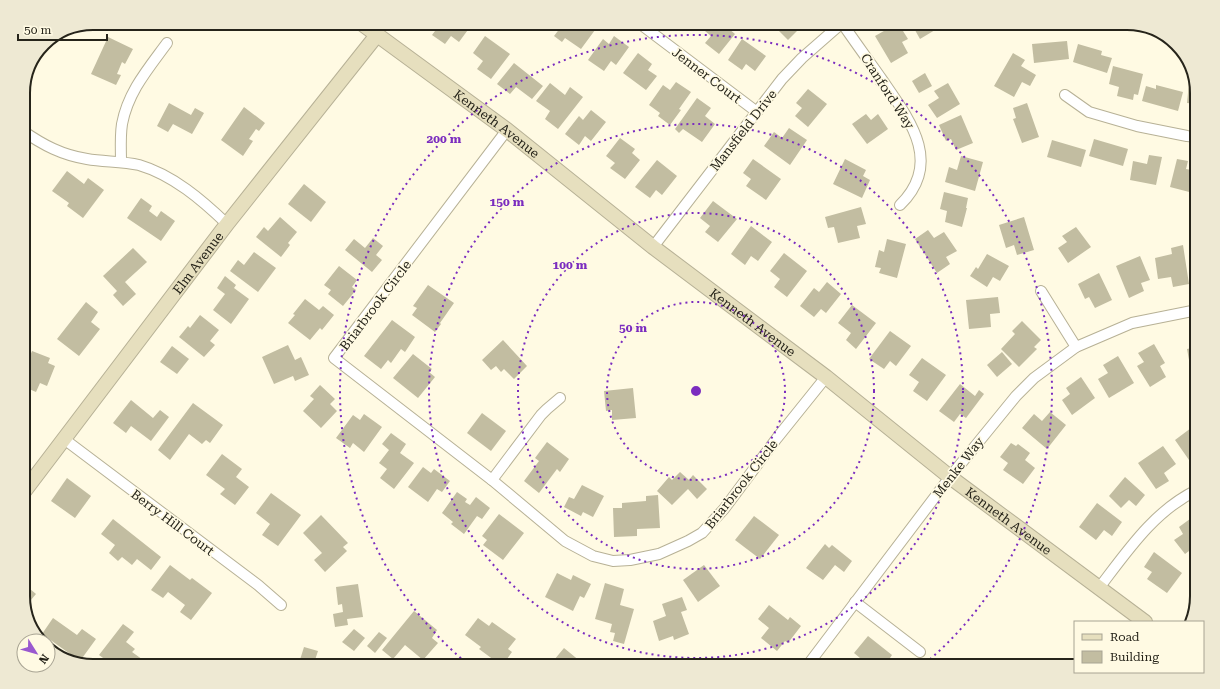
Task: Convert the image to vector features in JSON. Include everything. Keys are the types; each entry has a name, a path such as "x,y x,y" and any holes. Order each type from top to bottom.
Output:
{"main road":[{"name":"Kenneth Avenue","path":"370,30 508,130 653,247 826,377 950,477 1144,621"},
{"name":"Elm Avenue","path":"30,484 227,224 377,35"}],"street":[{"name":"Jenner Court","path":"648,30 756,112"},
{"name":"Mansfield Drive","path":"653,247 782,80 802,58 834,30"},
{"name":"Cranford Way","path":"847,30 905,113 916,133 921,157 919,175 912,192 900,205"},
{"path":"121,162 122,124 129,101 140,80 167,43"},
{"path":"1065,95 1089,112 1137,126 1190,136"},
{"name":"Briarbrook Circle","path":"508,130 334,358 492,480 565,541 593,556 613,561 630,560 659,554 688,542 702,533 724,510 777,438 826,377"},
{"path":"30,135 47,146 68,155 88,160 121,162 144,167 171,179 193,194 227,224"},
{"path":"1041,291 1076,347"},
{"name":"Menke Way","path":"812,659 950,477 1016,396 1034,378 1076,347 1132,323 1190,311"},
{"path":"492,480 541,415 560,398"},
{"name":"Berry Hill Court","path":"64,439 258,585 281,605"},
{"path":"1099,588 1137,539 1155,519 1170,505 1190,494"},
{"path":"855,602 920,652"}],"building":[{"path":"436,30 468,30 459,42 451,36 445,44 432,35"},
{"path":"559,30 595,30 581,49 565,38 562,42 554,36"},
{"path":"730,30 735,34 719,54 705,43 711,36 705,31"},
{"path":"778,30 798,30 788,40"},
{"path":"886,30 902,30 908,39 902,42 908,53 891,63 875,36"},
{"path":"915,30 935,30 920,39"},
{"path":"485,36 510,54 491,79 477,69 483,61 473,53"},
{"path":"614,36 629,47 616,65 611,61 604,71 588,60 603,39 609,44"},
{"path":"108,37 133,49 125,64 122,62 117,74 121,75 116,85 91,74"},
{"path":"742,39 766,56 755,71 746,64 742,70 728,60"},
{"path":"1067,41 1069,59 1034,63 1032,44"},
{"path":"1078,44 1102,51 1101,55 1112,58 1107,73 1073,62"},
{"path":"638,53 652,64 648,70 657,76 646,90 623,73"},
{"path":"1013,53 1025,60 1021,66 1036,75 1030,86 1022,82 1014,97 994,86"},
{"path":"514,63 543,86 532,99 516,87 510,94 497,84"},
{"path":"1113,66 1143,74 1138,95 1134,94 1133,100 1117,96 1119,87 1109,84"},
{"path":"925,73 932,86 919,93 912,81"},
{"path":"676,82 691,92 679,109 681,110 670,125 658,116 660,113 649,105 663,85 670,90"},
{"path":"550,83 565,95 570,87 583,97 558,129 545,119 550,111 536,101"},
{"path":"948,83 960,104 937,118 928,105 939,98 934,91"},
{"path":"1189,83 1190,103 1187,103"},
{"path":"1156,85 1183,92 1178,111 1142,101 1146,86 1156,89"},
{"path":"808,89 827,104 808,127 795,116 802,108 796,103"},
{"path":"697,98 711,108 705,116 715,124 702,142 683,129 679,133 675,129"},
{"path":"169,103 191,115 195,108 204,113 192,134 173,124 168,132 157,126"},
{"path":"1027,103 1039,137 1022,143 1013,119 1016,118 1013,108"},
{"path":"244,107 265,123 259,131 256,129 249,139 253,141 243,156 221,140"},
{"path":"591,110 606,122 591,141 585,136 579,145 565,134 579,116 583,120"},
{"path":"866,114 871,120 878,114 888,129 867,144 852,124"},
{"path":"961,115 973,143 956,150 951,139 946,141 939,125"},
{"path":"789,128 807,140 790,165 764,146 774,132 782,138"},
{"path":"620,138 635,149 632,153 640,160 625,179 610,168 615,163 606,156"},
{"path":"1094,139 1128,149 1123,166 1089,156"},
{"path":"1052,140 1086,150 1081,167 1047,157"},
{"path":"1149,155 1162,157 1156,185 1130,180 1133,161 1147,164"},
{"path":"961,156 983,162 975,191 945,182 949,167 957,170"},
{"path":"753,159 781,179 766,200 746,186 751,179 743,173"},
{"path":"845,159 866,170 863,176 870,180 862,198 833,184"},
{"path":"1177,159 1188,161 1186,169 1190,170 1190,192 1170,187"},
{"path":"657,160 677,176 662,195 656,190 650,198 635,187"},
{"path":"67,171 84,184 88,178 104,190 83,218 67,206 69,203 52,191"},
{"path":"304,184 326,202 311,222 288,204"},
{"path":"944,192 968,198 962,227 945,222 947,211 940,209"},
{"path":"141,198 152,206 149,211 157,217 161,211 175,221 161,241 127,218"},
{"path":"713,201 737,219 718,242 705,232 710,226 700,218"},
{"path":"861,207 866,224 857,226 860,238 838,243 834,227 828,228 825,217"},
{"path":"280,217 297,232 288,243 290,245 281,257 256,237 264,227 268,231"},
{"path":"1024,217 1034,250 1017,255 1014,245 1006,248 999,225"},
{"path":"751,226 772,242 758,261 751,256 745,265 731,254"},
{"path":"1076,227 1091,247 1068,263 1058,248 1067,242 1062,236"},
{"path":"928,230 934,238 944,232 957,251 946,257 950,264 937,273 915,239"},
{"path":"373,238 383,246 376,255 382,260 372,272 345,250 354,239 365,248"},
{"path":"887,239 906,244 897,278 879,273 881,268 875,267 879,250 884,252"},
{"path":"1183,245 1189,284 1173,287 1171,277 1158,279 1155,258 1172,254 1171,248"},
{"path":"133,248 147,262 125,282 136,294 123,306 113,295 117,291 103,276"},
{"path":"254,252 276,268 258,292 230,271 238,260 244,265"},
{"path":"784,253 807,271 787,297 774,287 780,279 770,271"},
{"path":"987,254 1009,266 1000,281 993,277 987,287 970,276 976,267 978,269"},
{"path":"1140,256 1150,280 1141,283 1144,291 1129,298 1116,266"},
{"path":"339,266 357,280 352,287 356,290 343,306 328,294 331,290 324,285"},
{"path":"1099,273 1112,300 1095,308 1089,297 1085,299 1078,284"},
{"path":"225,276 236,285 234,288 249,299 231,324 213,310 225,294 217,288"},
{"path":"827,282 841,294 826,313 821,309 814,317 800,306 814,288 819,292"},
{"path":"428,285 454,303 435,332 412,315 417,308 413,306"},
{"path":"998,297 1000,313 990,314 991,327 969,329 966,300"},
{"path":"305,299 319,310 323,306 334,315 322,330 320,328 310,340 288,323"},
{"path":"86,302 98,312 91,322 100,329 79,356 57,339"},
{"path":"852,305 876,323 856,349 846,340 851,333 838,323"},
{"path":"200,315 219,330 210,341 215,345 204,357 179,337 188,326 190,328"},
{"path":"392,320 415,337 405,352 401,349 391,363 388,360 381,369 364,356"},
{"path":"1022,321 1041,340 1034,347 1037,349 1019,367 1001,349 1015,334 1012,331"},
{"path":"890,331 911,346 896,366 890,361 884,369 869,359"},
{"path":"503,340 527,366 514,379 504,369 501,372 496,366 491,370 482,360"},
{"path":"1154,344 1165,363 1160,366 1166,377 1150,387 1137,366 1144,362 1138,353"},
{"path":"288,345 295,360 301,357 309,375 295,381 293,376 274,384 262,357"},
{"path":"172,346 189,359 177,374 160,362"},
{"path":"1190,348 1190,366 1187,349"},
{"path":"32,351 50,358 48,363 55,366 47,386 40,383 36,392 30,389 30,356"},
{"path":"1002,352 1012,364 997,377 987,365"},
{"path":"413,354 432,369 429,372 435,377 418,398 393,378"},
{"path":"1118,356 1134,383 1109,398 1098,379 1108,373 1103,365"},
{"path":"922,358 946,375 927,401 913,391 919,382 909,375"},
{"path":"1081,377 1095,398 1072,415 1062,400 1070,394 1066,388"},
{"path":"960,384 975,396 979,390 984,394 966,418 960,414 954,422 939,411"},
{"path":"320,385 335,399 330,404 337,411 321,428 303,411 314,399 310,396"},
{"path":"633,388 636,418 612,420 612,410 606,411 604,391"},
{"path":"131,400 153,418 160,410 169,417 151,441 131,426 126,433 113,423"},
{"path":"193,403 223,425 210,443 206,440 202,444 189,434 170,460 158,450"},
{"path":"1050,412 1066,425 1047,449 1022,428 1034,414 1042,421"},
{"path":"482,413 506,431 491,451 467,433"},
{"path":"364,414 382,427 364,452 353,443 350,448 336,438 353,415 360,420"},
{"path":"1190,429 1189,460 1175,440"},
{"path":"391,433 406,444 400,453 414,463 394,489 380,478 387,469 379,463 389,450 382,444"},
{"path":"547,442 569,459 560,472 557,469 539,493 524,481 539,461 535,458"},
{"path":"1011,443 1016,446 1018,444 1030,453 1025,460 1035,468 1023,484 1003,470 1008,463 1000,457"},
{"path":"1163,446 1176,464 1164,473 1169,481 1156,489 1138,463"},
{"path":"222,454 242,469 236,477 249,487 235,505 220,494 225,489 206,475"},
{"path":"423,467 431,473 434,469 450,481 442,492 437,489 428,502 408,487"},
{"path":"680,472 689,480 693,475 707,489 697,499 688,489 672,505 657,491 669,477 672,480"},
{"path":"1125,477 1145,495 1136,506 1129,500 1121,508 1109,496"},
{"path":"67,478 91,496 75,518 51,501"},
{"path":"582,485 604,496 593,517 583,512 581,516 564,507 569,497 574,499"},
{"path":"457,492 467,499 465,502 470,505 476,497 490,508 482,519 477,516 464,534 451,524 453,522 442,513"},
{"path":"271,493 301,515 278,546 262,535 270,524 256,513"},
{"path":"658,495 660,528 637,529 637,536 614,537 613,508 622,508 622,503 646,501 646,496"},
{"path":"1097,503 1122,522 1112,536 1104,530 1096,540 1079,527"},
{"path":"499,514 524,533 503,560 483,545 487,540 482,536"},
{"path":"321,515 348,543 343,547 347,551 325,572 314,560 322,553 303,533"},
{"path":"754,516 779,535 760,559 735,540"},
{"path":"113,519 161,557 151,570 137,559 132,565 122,557 118,561 109,553 115,545 101,534"},
{"path":"1190,519 1190,550 1185,554 1174,540 1183,534 1179,527"},
{"path":"825,544 829,548 832,545 852,561 844,572 835,565 823,580 806,568"},
{"path":"1154,552 1182,573 1167,593 1147,579 1152,572 1144,567"},
{"path":"170,565 190,580 192,578 212,593 191,620 180,612 185,605 168,592 163,598 151,590"},
{"path":"704,565 720,586 698,602 683,580"},
{"path":"557,573 571,580 573,575 591,584 584,598 580,596 573,611 545,597"},
{"path":"605,583 624,589 620,605 634,609 624,644 613,641 615,633 610,632 612,624 595,619"},
{"path":"358,584 363,617 347,619 348,625 335,627 333,614 343,612 342,604 338,605 336,587"},
{"path":"30,589 36,594 30,601"},
{"path":"682,597 687,610 681,612 689,634 674,640 673,636 659,641 653,621 666,616 662,604"},
{"path":"769,605 788,620 790,617 801,626 788,643 785,641 777,651 761,638 769,628 758,619"},
{"path":"414,611 437,630 432,638 438,643 424,659 422,659 405,645 393,659 382,650"},
{"path":"53,618 77,635 82,629 96,639 82,658 71,655 56,644 56,633 43,633"},
{"path":"478,618 489,626 492,622 516,639 508,649 512,652 507,659 493,659 479,649 481,647 465,635"},
{"path":"123,624 134,632 126,642 135,649 132,652 142,659 104,659 99,655"},
{"path":"354,629 365,638 354,651 342,642"},
{"path":"379,632 387,638 375,653 367,646"},
{"path":"868,636 892,655 890,658 891,659 861,659 854,653"},
{"path":"304,647 318,651 315,659 300,659"},
{"path":"564,648 577,659 555,659"}]}
